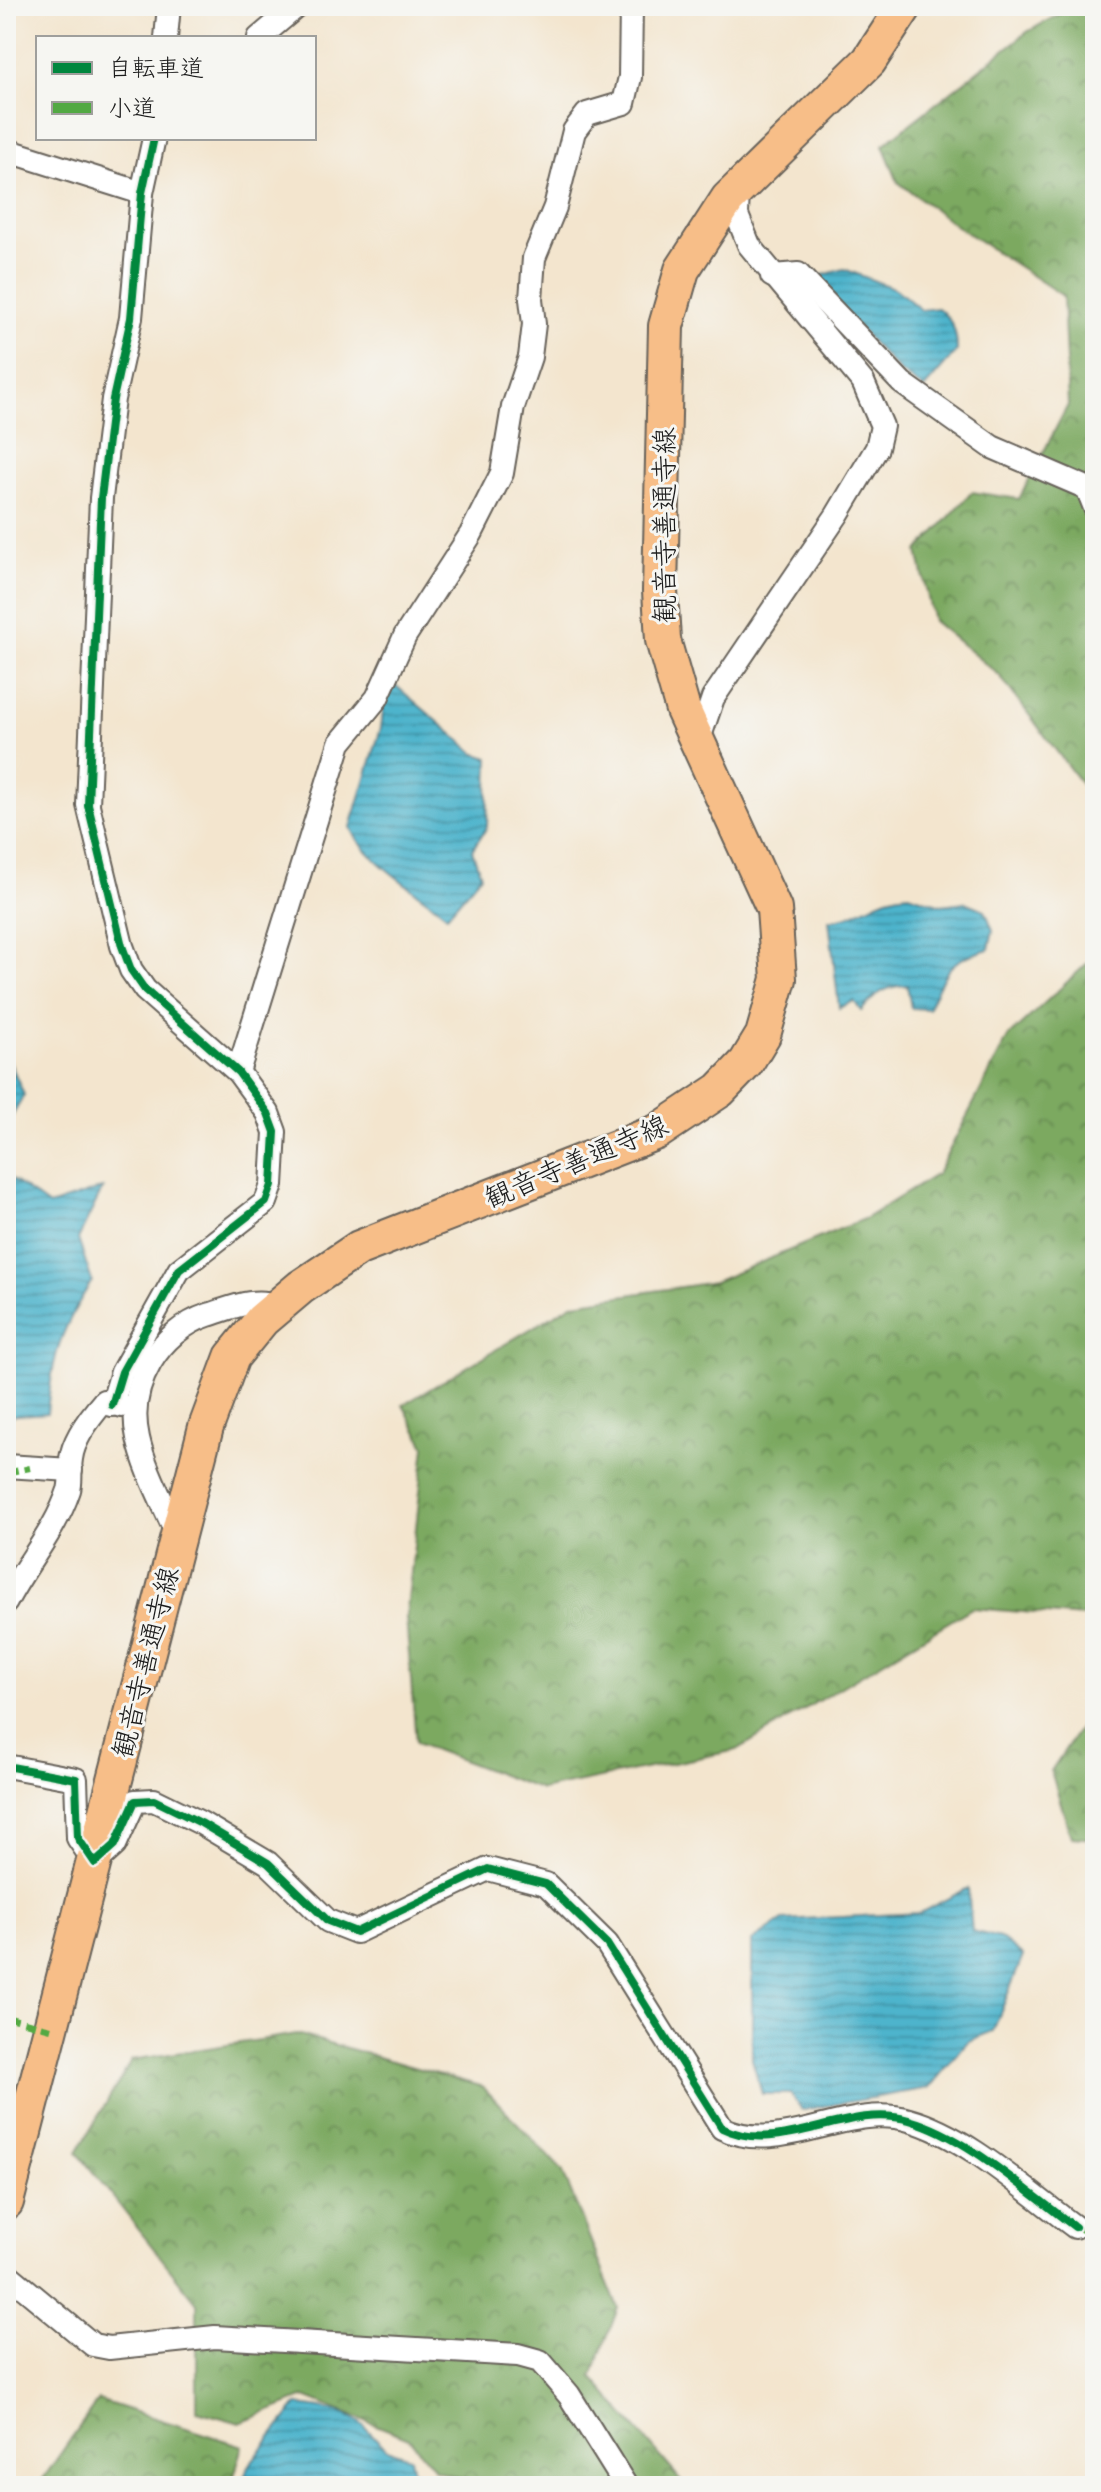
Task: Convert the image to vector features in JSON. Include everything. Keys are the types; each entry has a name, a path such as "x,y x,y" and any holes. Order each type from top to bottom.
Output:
{"main road":[{"name":"観音寺善通寺線","path":"6,2202 206,1427 232,1357 262,1320 359,1248 657,1132 720,1090 746,1063 763,1035 779,979 774,909 683,710 663,640 660,591 666,326 682,270 701,236 738,190 869,61 905,6"}],"street":[{"path":"166,36 169,6"},
{"path":"261,36 297,6"},
{"path":"238,1072 340,743 377,698 405,636 471,534 502,473 513,407 530,357 534,324 531,299 534,258 555,207 574,131 587,114 624,103 630,77 631,6"},
{"path":"112,1405 122,1372 179,1270 266,1202 272,1185 275,1132 268,1113 238,1072 145,990 131,970 122,946 88,805 101,498 113,399 131,318 142,193 154,140"},
{"path":"6,150 142,193"},
{"path":"698,742 713,698 837,515 877,448 882,426 863,382 749,245 737,215 738,190"},
{"path":"772,276 798,274 902,383 992,447 1087,488 1095,508"},
{"path":"177,1536 138,1438 135,1408 150,1360 171,1334 202,1317 259,1299 279,1306"},
{"path":"6,1602 24,1567 42,1547 70,1488 71,1457 91,1416 104,1401 135,1408"},
{"path":"6,1466 71,1470"},
{"path":"6,1766 76,1779 78,1838 95,1863 115,1845 135,1801 154,1800 201,1823 268,1863 328,1921 356,1932 488,1869 546,1884 607,1944 722,2128 741,2137 807,2130 846,2119 909,2120 953,2139 1075,2227"},
{"path":"6,2273 93,2345 109,2348 215,2337 518,2355 540,2361 569,2395 626,2486"}],"green space":[{"path":"1074,6 1095,6 1095,802 999,675 933,621 918,551 972,492 1019,499 1068,405 1063,296 958,227 898,182 883,145 1027,32"},
{"path":"1095,956 1095,1618 972,1608 737,1750 541,1790 416,1743 406,1618 425,1446 403,1405 574,1303 714,1282 866,1218 937,1174 1008,1037"},
{"path":"1095,1705 1095,1839 1071,1837 1051,1771"},
{"path":"297,2034 483,2087 562,2170 618,2308 592,2377 686,2486 485,2486 435,2470 409,2438 305,2397 240,2423 197,2411 197,2303 77,2152 132,2060"},
{"path":"98,2400 243,2446 231,2486 38,2486"}],"water":[{"path":"844,269 896,289 921,310 938,308 951,322 957,351 924,389 899,371 812,278"},
{"path":"395,685 476,754 489,758 487,827 472,850 481,875 447,915 379,862 357,839 351,827 381,728 384,703"},
{"path":"909,894 941,905 965,902 985,910 993,930 989,949 955,963 939,985 928,1009 911,1008 907,985 881,992 861,1011 854,1001 839,1008 829,920 850,915 888,898"},
{"path":"6,1053 24,1095 6,1127"},
{"path":"6,1175 49,1206 103,1188 78,1239 92,1281 72,1314 60,1343 47,1413 6,1416"},
{"path":"968,1888 972,1931 1000,1938 1023,1956 993,2031 968,2041 929,2088 802,2110 790,2094 762,2094 752,2059 752,1941 783,1920 920,1913"},
{"path":"297,2405 326,2409 353,2418 389,2450 410,2457 414,2477 409,2486 241,2486 248,2466"}],"marked path":[{"path":"6,1473 30,1468"},
{"path":"6,2017 51,2029"},
{"path":"1075,2227 1095,2235"}],"cycle path":[{"path":"112,1405 122,1372 179,1270 266,1202 272,1185 275,1132 268,1113 238,1072 145,990 131,970 122,946 88,805 101,498 113,399 131,318 142,193 154,140"},
{"path":"6,1766 76,1779 78,1838 95,1863 115,1845 135,1801 154,1800 201,1823 268,1863 328,1921 356,1932 488,1869 546,1884 607,1944 722,2128 744,2135 767,2136 862,2118 886,2116 909,2120 953,2138 974,2151 1075,2227"}]}
